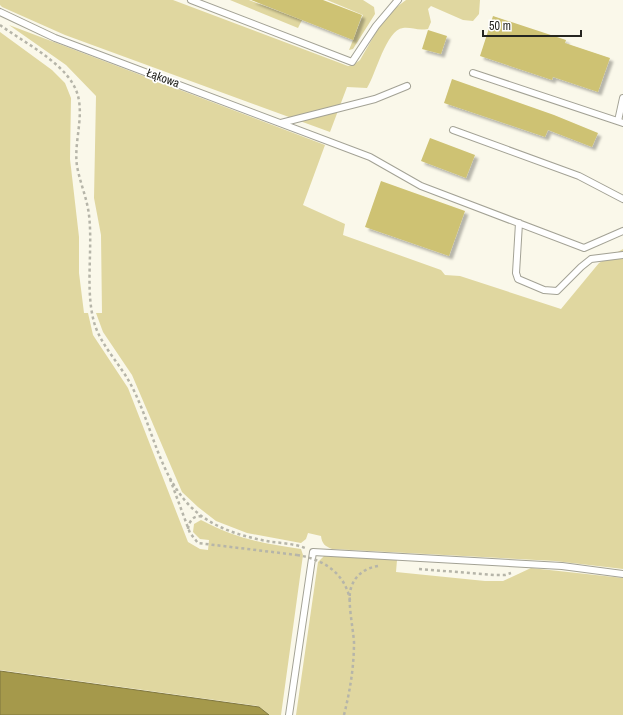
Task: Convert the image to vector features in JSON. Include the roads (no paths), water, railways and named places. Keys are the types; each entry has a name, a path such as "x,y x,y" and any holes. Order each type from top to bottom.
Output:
{"lane":[{"path":"191,0 352,62 376,26 398,0"},
{"name":"Łąkowa","path":"0,12 55,38 327,139 384,163 421,186 584,248 623,231"},
{"path":"473,73 621,122 623,98"},
{"path":"281,123 375,99 407,86"},
{"path":"453,130 579,176 623,199"},
{"path":"519,223 516,273 518,279 544,290 557,291 591,259 623,255"},
{"path":"289,715 312,552 562,566 623,574"}]}
